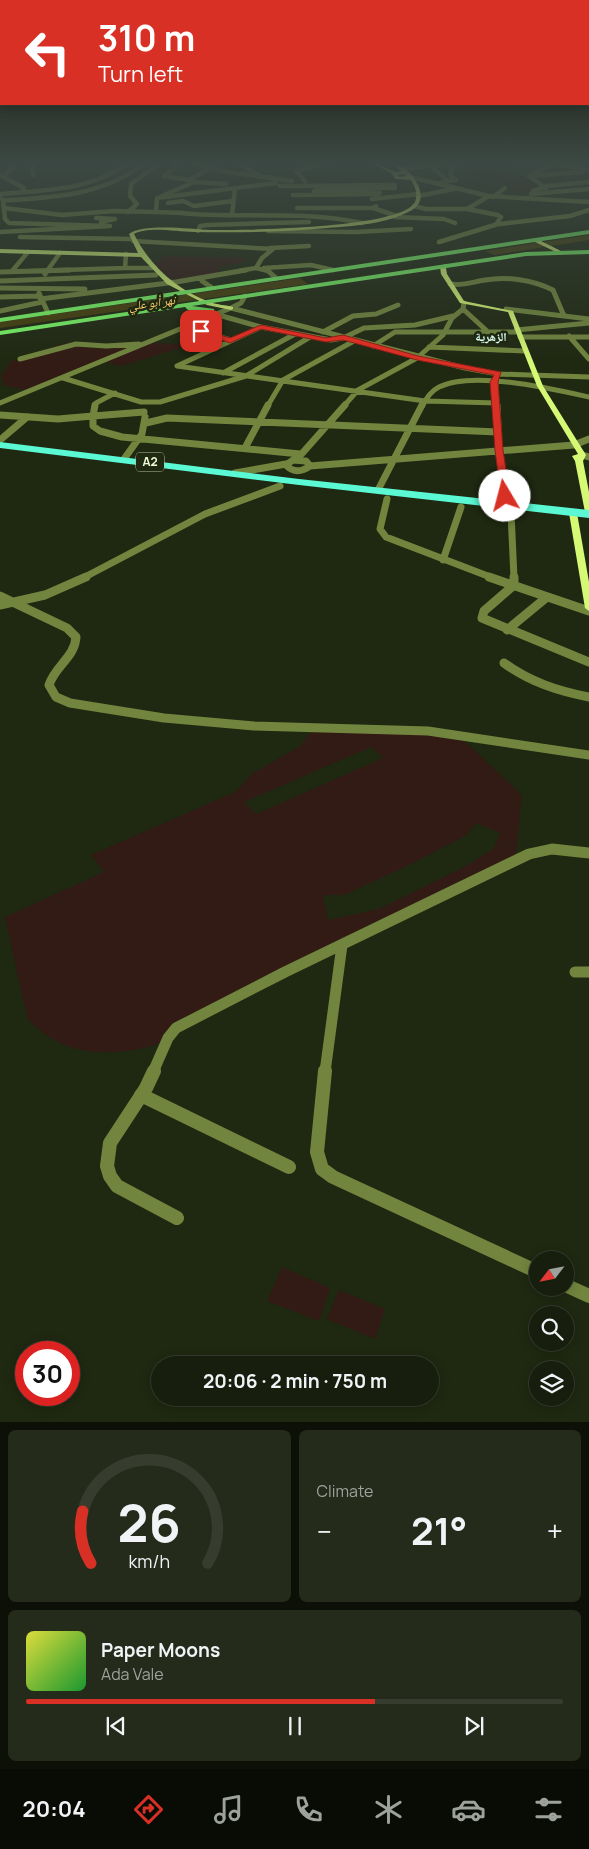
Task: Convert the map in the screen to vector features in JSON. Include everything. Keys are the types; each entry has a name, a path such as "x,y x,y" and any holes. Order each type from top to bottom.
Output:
{"highway":[{"name":"A2","path":"1,438 124,459 233,474 300,476 378,490 509,509 574,516 589,509"},
{"name":"A2","path":"0,452 461,507 556,511 589,520"},
{"path":"556,511 581,507 589,509"}],"main road":[{"path":"168,285 140,255 133,241 132,233 145,230 265,229"},
{"path":"0,320 589,233"},
{"path":"184,293 211,287 538,241 560,252"},
{"path":"0,251 140,255"},
{"path":"0,333 199,301 245,296 526,254 589,252"},
{"path":"445,266 443,267 444,274 464,306 506,309 510,311 540,386 583,458 589,509"},
{"path":"153,268 156,275 168,285 199,301 215,307 231,308"},
{"path":"426,268 444,274"},
{"path":"146,298 168,285"},
{"path":"199,301 213,313"},
{"path":"160,308 213,313"},
{"path":"574,516 589,609"}],"street":[{"path":"0,232 48,229"},
{"path":"255,230 356,232 404,229"},
{"path":"439,242 480,229"},
{"path":"0,238 133,241 270,248 309,246"},
{"path":"256,268 262,258 273,250 270,248"},
{"path":"12,271 28,252"},
{"path":"48,313 40,299 39,288 47,270 60,253"},
{"path":"125,268 126,254"},
{"path":"0,310 40,299 168,285 256,268 311,265 333,270"},
{"path":"0,272 153,268"},
{"path":"264,268 276,278"},
{"path":"0,282 156,275"},
{"path":"202,278 202,282 211,287"},
{"path":"450,284 468,285 492,279 540,285 553,290 564,316"},
{"path":"0,288 110,290"},
{"path":"0,403 187,326 213,313 231,308 241,303 245,296"},
{"path":"0,297 40,299"},
{"path":"323,332 353,316 376,314 398,305"},
{"path":"233,474 286,464 298,457 358,390 417,358 444,332 453,316 464,306 487,331"},
{"path":"231,308 417,358 498,374 589,377"},
{"path":"506,309 589,321"},
{"path":"213,313 261,327 331,340 343,338 364,328 415,325 453,316"},
{"path":"518,333 589,321"},
{"path":"187,326 230,340"},
{"path":"261,327 177,366 358,390 425,401 497,404"},
{"path":"373,346 392,333 487,331 589,336"},
{"path":"223,373 295,334"},
{"path":"569,336 589,358"},
{"path":"63,378 141,402 160,402 246,376 310,337"},
{"path":"245,448 283,380 354,341"},
{"path":"20,359 55,348 76,344 106,346 144,344"},
{"path":"429,347 525,351"},
{"path":"498,374 494,382 499,450 509,509 514,586"},
{"path":"378,490 425,401 432,391 448,383 494,382 540,386 589,397"},
{"path":"114,393 96,403 93,426 100,431 122,437 245,448 298,457 310,466"},
{"path":"124,459 140,438 146,423 141,402"},
{"path":"160,402 167,418"},
{"path":"0,415 58,419 144,412"},
{"path":"1,438 27,417"},
{"path":"146,423 167,418 498,432"},
{"path":"286,464 290,470 300,476 310,466 574,445 589,439"},
{"path":"0,605 45,595 69,586 205,514 280,486"},
{"path":"386,499 380,524 381,533 443,560 514,586 589,609"},
{"path":"443,560 461,507"},
{"path":"514,586 482,615 482,618 506,630 589,662"},
{"path":"0,596 67,628 76,636 74,648 52,675 49,685 56,697 70,702 164,718 254,726 428,731 589,755"},
{"path":"506,630 547,597"},
{"path":"504,663 526,678 551,688 589,697"},
{"path":"177,1218 117,1186 110,1176 107,1166 110,1143 142,1095 168,1038 176,1028 285,972 529,854 552,849 589,853"},
{"path":"342,945 327,1051 318,1140 318,1161 322,1169 333,1177 529,1268"},
{"path":"575,972 589,972"},
{"path":"142,1095 289,1167"},
{"path":"574,1289 589,1296"}],"shaded area":[{"path":"161,256 245,258 242,263 218,267 220,272 182,280 168,278 154,262 162,261"},
{"path":"80,342 100,345 140,342 191,345 121,366 98,360 25,390 4,385 1,376 11,361 47,353 54,347 62,344"},
{"path":"338,730 460,737 522,795 515,862 336,945 155,1045 121,1052 86,1051 70,1047 40,1031 27,1018 5,917 104,872 91,855 235,792 253,773 299,747 312,731","holes":["371,747 383,758 256,814 244,802","476,823 500,833 494,848 468,865 379,909 328,920 323,895 344,895 407,866 465,836"]},
{"path":"282,1267 330,1288 319,1321 267,1301"},
{"path":"339,1290 385,1309 375,1339 327,1319"}],"water":[{"path":"589,235 589,240 494,255 485,251"},
{"name":"نهر أبو علي","path":"300,278 308,284 0,328 0,322"}],"district":[{"name":"الزهرية","path":"491,337"}],"route":[{"path":"201,331 230,340 261,327 326,340 343,338 417,358 498,374 494,382 499,450 505,496"}]}
